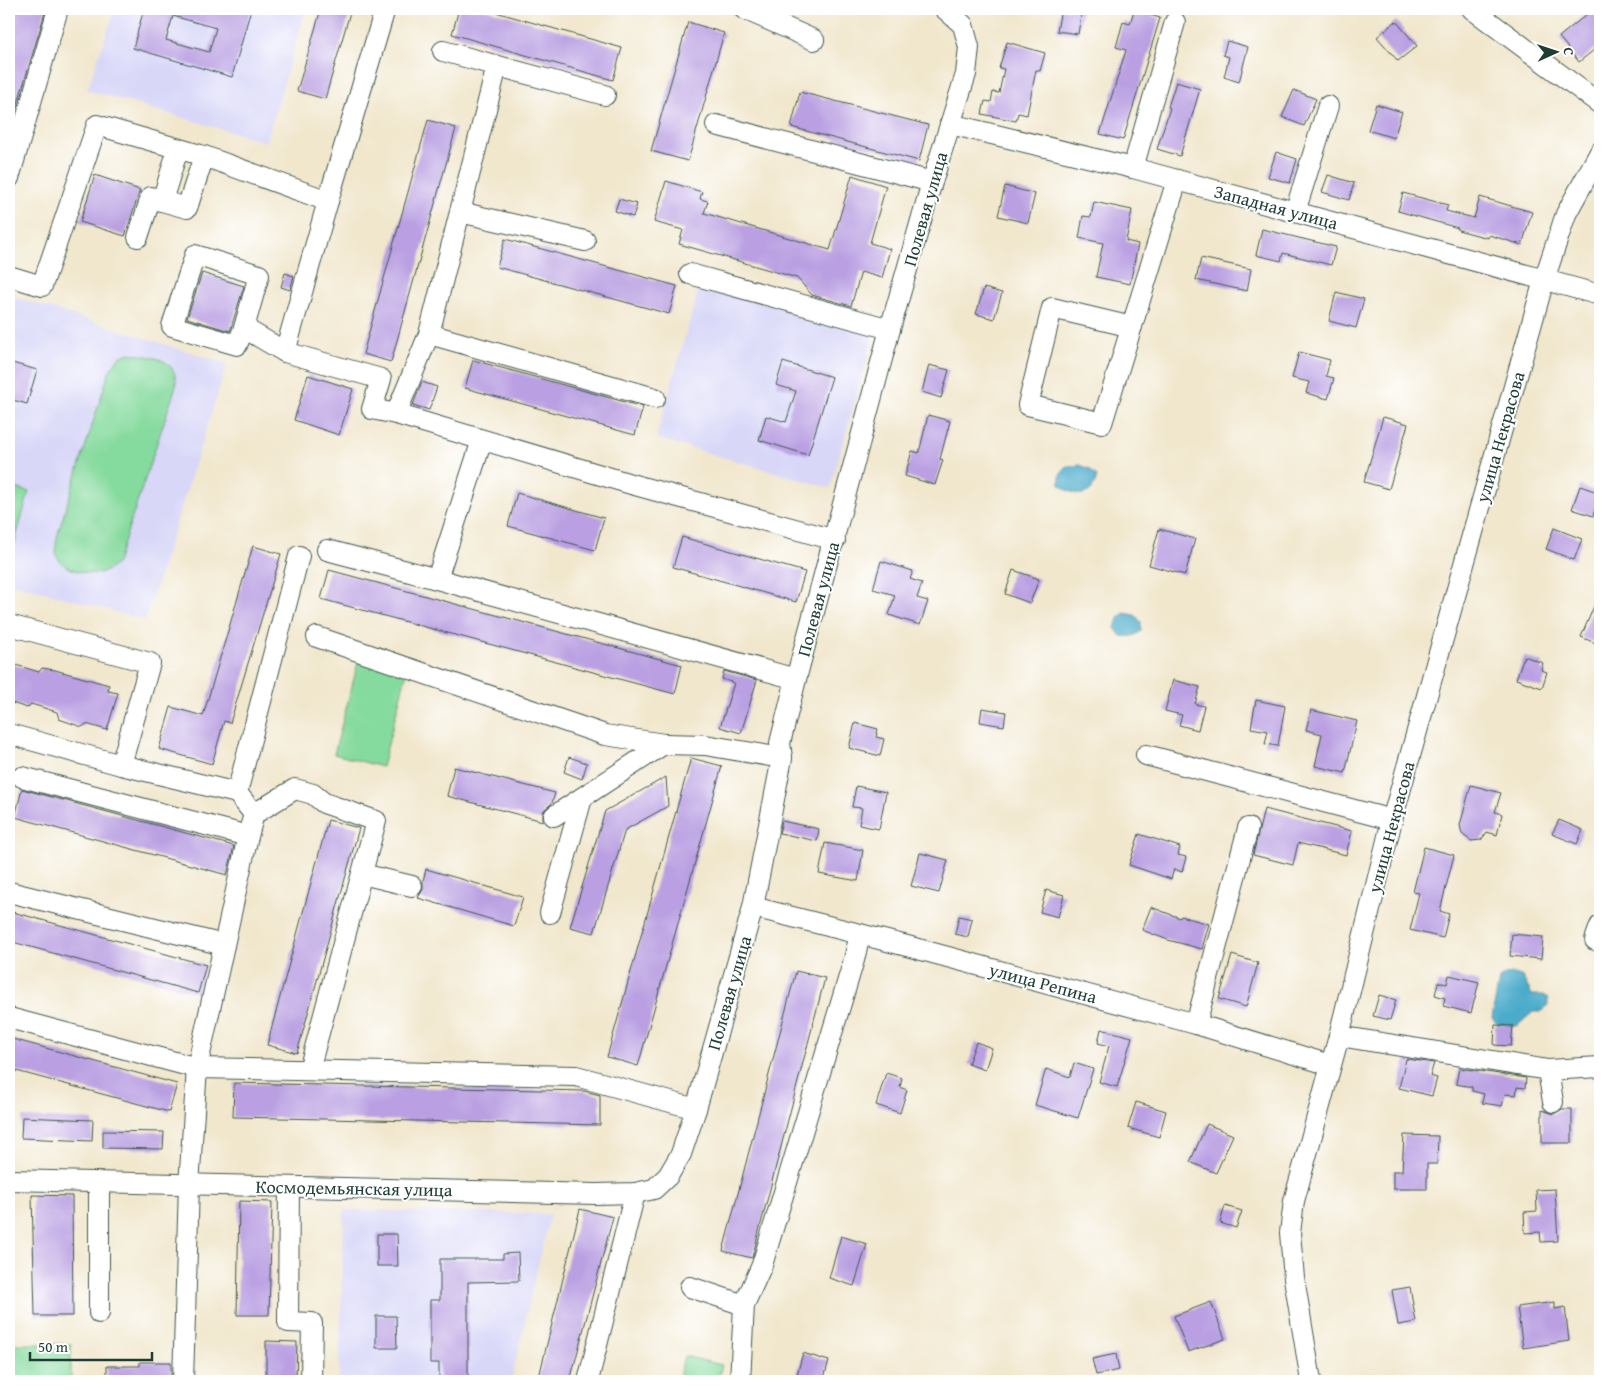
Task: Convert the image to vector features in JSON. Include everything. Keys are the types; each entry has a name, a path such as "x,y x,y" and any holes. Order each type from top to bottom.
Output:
{"street":[{"path":"9,178 58,9"},
{"path":"285,352 385,9"},
{"path":"744,9 814,40"},
{"name":"Полевая улица","path":"681,1154 696,1109 753,908 782,758 780,743 796,678 835,540 890,329 932,182 966,74 969,47 963,25 945,9"},
{"path":"1472,9 1600,104"},
{"path":"1133,168 1175,22"},
{"path":"443,51 606,95"},
{"path":"396,414 429,334 497,66"},
{"path":"1295,212 1328,106"},
{"name":"Западная улица","path":"950,124 1133,168 1600,295"},
{"path":"9,276 42,286 96,125 204,156 328,201"},
{"path":"716,125 932,182"},
{"path":"162,201 178,149"},
{"name":"улица Некрасова","path":"1311,1381 1294,1278 1290,1233 1294,1201 1339,1036 1392,820 1544,280 1566,214 1600,152"},
{"path":"138,237 151,197 187,208 204,156"},
{"path":"1132,327 1052,308 1028,404 1102,423 1132,327 1177,180"},
{"path":"460,212 585,242"},
{"path":"195,255 259,275 244,328 237,345 172,326 195,255"},
{"path":"690,274 890,329"},
{"path":"244,328 285,352 381,379 372,408 815,536 835,540"},
{"path":"429,334 655,398"},
{"path":"437,579 482,440"},
{"path":"327,550 796,678"},
{"path":"237,793 299,556"},
{"path":"9,625 150,663 121,765"},
{"path":"317,637 605,735 664,744 705,744 782,758"},
{"path":"9,734 121,765 237,793 254,814"},
{"path":"554,816 664,744"},
{"path":"1146,755 1392,820"},
{"path":"22,777 248,836"},
{"path":"183,1381 189,1185 197,1068 254,814 295,789 313,794 324,803 376,821 308,1070"},
{"path":"550,913 582,798"},
{"path":"1196,1024 1248,828"},
{"path":"362,874 412,886"},
{"path":"9,892 224,945"},
{"name":"улица Репина","path":"753,908 860,934 1196,1024 1330,1065"},
{"path":"740,1381 744,1305 762,1265 854,960 860,934"},
{"path":"9,1018 197,1068 576,1076 696,1109"},
{"path":"1339,1036 1548,1070 1600,1067"},
{"path":"1548,1070 1553,1102"},
{"name":"Космодемьянская улица","path":"9,1180 596,1194 635,1193 654,1189 668,1176 681,1154"},
{"path":"99,1183 99,1313"},
{"path":"289,1187 288,1322 312,1323 311,1381"},
{"path":"588,1381 635,1193"},
{"path":"690,1287 744,1305"}],"shaded area":[{"path":"115,9 306,9 266,142 87,90"},
{"path":"700,284 874,335 830,488 656,438"},
{"path":"9,295 227,364 145,620 9,582"},
{"path":"344,1210 550,1214 511,1381 339,1381"}],"green space":[{"path":"129,353 162,360 168,364 173,369 176,386 117,563 109,570 103,572 83,572 68,568 58,559 56,543 58,533 109,372 119,357"},
{"path":"9,486 29,492 9,562"},
{"path":"359,659 407,672 382,767 334,754"},
{"path":"9,1344 71,1344 71,1381 9,1381"},
{"path":"684,1356 722,1365 718,1381 678,1381"}],"water":[{"path":"1080,465 1090,469 1097,476 1092,489 1083,494 1072,492 1060,485 1060,474 1067,466"},
{"path":"1124,613 1135,615 1141,622 1141,631 1132,636 1121,636 1115,628 1118,618"},
{"path":"1514,974 1522,976 1532,995 1543,995 1548,998 1548,1006 1541,1012 1533,1012 1517,1026 1497,1024 1492,1018 1499,979 1505,975"}],"building":[{"path":"15,9 46,9 12,123 9,122 9,31"},
{"path":"144,9 251,9 232,77 133,48","holes":["173,16 216,28 209,52 166,40"]},
{"path":"321,9 351,9 325,99 297,91"},
{"path":"459,9 485,9 622,48 613,80 452,34"},
{"path":"1061,9 1082,9 1078,34 1057,31"},
{"path":"1134,10 1160,18 1123,140 1100,134 1126,50 1116,47 1123,22 1130,24"},
{"path":"1592,10 1600,20 1600,45 1579,62 1559,37"},
{"path":"1396,21 1417,46 1398,61 1377,37"},
{"path":"688,22 724,33 688,161 651,151"},
{"path":"1227,41 1248,47 1239,82 1224,77 1229,57 1223,55"},
{"path":"1007,42 1045,53 1040,71 1036,70 1027,115 1018,113 1016,121 982,114 985,101 991,102 993,92 999,93 1004,69 999,68"},
{"path":"1176,82 1200,89 1180,156 1157,149"},
{"path":"1294,90 1316,99 1304,126 1282,117"},
{"path":"800,92 928,125 919,161 791,127"},
{"path":"1376,104 1402,112 1394,138 1368,130"},
{"path":"428,120 456,128 391,362 363,354"},
{"path":"1276,152 1297,159 1290,183 1268,177"},
{"path":"95,175 140,190 125,236 80,222"},
{"path":"852,175 886,186 870,243 890,249 882,278 861,272 851,306 812,295 797,278 679,244 683,230 654,222 666,181 702,192 700,199 708,201 704,213 830,250"},
{"path":"1328,175 1354,183 1349,200 1322,192"},
{"path":"1005,186 1035,194 1028,223 998,216"},
{"path":"1403,193 1448,205 1446,211 1474,218 1480,197 1532,212 1522,245 1489,235 1488,238 1458,230 1458,228 1398,211"},
{"path":"619,199 637,204 633,217 615,211"},
{"path":"1094,202 1132,210 1126,241 1138,244 1130,284 1096,277 1103,243 1079,238 1083,216 1091,217"},
{"path":"1262,229 1336,247 1331,265 1283,253 1281,261 1256,255"},
{"path":"505,239 677,286 669,314 497,267"},
{"path":"1201,258 1251,269 1247,291 1196,280"},
{"path":"202,273 244,286 230,331 187,318"},
{"path":"285,273 294,276 290,290 281,287"},
{"path":"984,288 1002,293 994,319 976,314"},
{"path":"1336,292 1364,299 1356,328 1329,321"},
{"path":"1299,352 1330,360 1326,376 1334,378 1328,399 1306,393 1309,382 1292,378"},
{"path":"473,360 643,407 635,435 465,388"},
{"path":"9,362 37,370 27,404 9,399"},
{"path":"783,362 832,377 808,455 759,440 766,416 786,422 796,391 776,385"},
{"path":"929,365 949,370 941,398 922,392"},
{"path":"308,375 353,389 339,435 294,420"},
{"path":"422,382 437,387 429,410 413,405"},
{"path":"928,415 950,421 940,459 943,460 935,485 905,476 912,451 919,453"},
{"path":"1383,417 1408,424 1389,489 1364,482"},
{"path":"1580,486 1600,493 1593,516 1572,509"},
{"path":"517,493 604,518 595,550 508,526"},
{"path":"1554,528 1582,539 1574,560 1546,549"},
{"path":"1159,529 1195,539 1185,575 1149,565"},
{"path":"682,537 805,572 796,602 673,567"},
{"path":"253,546 281,554 230,723 224,721 212,764 159,749 171,707 203,716"},
{"path":"881,561 913,571 910,579 922,583 917,598 928,601 920,625 889,615 895,595 873,589"},
{"path":"329,570 682,665 675,694 321,599"},
{"path":"1013,570 1039,579 1030,603 1005,594"},
{"path":"1600,592 1600,645 1581,637"},
{"path":"1524,656 1543,663 1541,670 1547,672 1542,688 1516,679"},
{"path":"9,663 39,672 42,668 55,670 109,685 108,691 118,693 107,730 86,724 82,727 59,719 57,712 31,704 27,708 9,702"},
{"path":"724,671 757,680 741,733 720,727 734,683 722,679"},
{"path":"1173,680 1200,687 1195,704 1204,706 1198,730 1179,725 1182,715 1165,711"},
{"path":"1256,700 1285,706 1278,746 1265,744 1268,731 1251,728"},
{"path":"982,708 1006,712 1004,726 980,722"},
{"path":"1311,710 1357,721 1345,773 1315,766 1322,734 1306,730"},
{"path":"855,723 878,729 876,737 884,739 880,756 849,748"},
{"path":"569,757 587,763 582,779 564,772"},
{"path":"691,758 722,766 638,1066 607,1057"},
{"path":"454,767 555,793 552,803 543,811 543,821 447,796"},
{"path":"666,777 668,806 625,830 594,933 570,927 605,811"},
{"path":"1471,785 1501,793 1495,812 1502,814 1497,835 1487,832 1481,840 1471,841 1462,834 1460,825"},
{"path":"856,786 886,792 879,829 859,825 862,808 852,807"},
{"path":"22,789 234,846 227,875 15,817"},
{"path":"1264,809 1352,831 1346,855 1298,843 1293,865 1253,855"},
{"path":"328,820 359,828 297,1053 267,1045"},
{"path":"1559,820 1583,830 1577,844 1552,834"},
{"path":"782,821 819,829 817,841 779,833"},
{"path":"1139,834 1180,847 1178,855 1186,857 1182,872 1174,869 1171,879 1129,865"},
{"path":"825,843 863,850 858,881 819,874"},
{"path":"1424,847 1454,855 1440,911 1449,914 1443,938 1410,930 1419,893 1413,892"},
{"path":"920,853 948,860 939,893 911,886"},
{"path":"426,869 523,897 514,926 418,898 423,889"},
{"path":"1046,890 1064,895 1058,917 1040,912"},
{"path":"1151,907 1180,918 1181,916 1209,924 1202,949 1168,940 1142,930"},
{"path":"9,911 206,965 198,993 9,941"},
{"path":"959,916 972,919 968,937 955,934"},
{"path":"1512,934 1543,937 1541,959 1510,956"},
{"path":"1232,955 1258,963 1246,1007 1219,999"},
{"path":"796,971 825,978 752,1258 723,1251"},
{"path":"1449,975 1479,982 1471,1013 1443,1006 1445,998 1435,995 1438,982 1447,984"},
{"path":"1379,995 1396,1000 1390,1020 1373,1016"},
{"path":"1495,1025 1513,1026 1511,1046 1494,1045"},
{"path":"1101,1029 1132,1037 1117,1087 1099,1082 1109,1046 1098,1043"},
{"path":"9,1038 177,1084 169,1112 9,1069"},
{"path":"976,1042 992,1048 985,1070 968,1064"},
{"path":"1406,1059 1434,1063 1430,1076 1437,1078 1432,1096 1399,1088"},
{"path":"1074,1063 1093,1069 1078,1118 1035,1105 1046,1069 1070,1077"},
{"path":"1459,1068 1526,1078 1525,1088 1517,1087 1516,1095 1505,1094 1502,1106 1482,1103 1484,1094 1472,1091 1472,1087 1456,1084"},
{"path":"886,1073 902,1078 900,1087 907,1090 900,1113 876,1105"},
{"path":"234,1083 584,1091 600,1095 600,1125 233,1117"},
{"path":"1136,1102 1166,1111 1159,1137 1128,1128"},
{"path":"1562,1109 1572,1109 1572,1143 1542,1143 1542,1110 1554,1114"},
{"path":"22,1117 93,1120 92,1141 21,1138"},
{"path":"1207,1124 1233,1135 1216,1173 1190,1162"},
{"path":"103,1131 164,1132 163,1149 103,1148"},
{"path":"1404,1135 1438,1136 1437,1164 1427,1164 1427,1189 1393,1189 1393,1171 1402,1171"},
{"path":"1555,1189 1558,1241 1541,1242 1540,1232 1525,1233 1524,1212 1537,1211 1536,1190"},
{"path":"32,1195 72,1196 73,1316 35,1316"},
{"path":"239,1201 272,1202 269,1315 237,1315"},
{"path":"1225,1206 1242,1211 1236,1228 1220,1223"},
{"path":"580,1209 613,1217 570,1381 538,1381"},
{"path":"377,1234 397,1234 398,1266 377,1266"},
{"path":"841,1236 867,1244 854,1286 829,1278"},
{"path":"518,1253 519,1281 468,1282 468,1381 439,1381 439,1363 430,1363 430,1300 440,1300 440,1259 503,1259 503,1254"},
{"path":"1410,1287 1416,1322 1398,1325 1392,1290"},
{"path":"1211,1302 1225,1339 1188,1352 1174,1316"},
{"path":"1555,1302 1555,1309 1565,1307 1569,1341 1523,1348 1517,1307"},
{"path":"376,1316 396,1316 397,1348 376,1348"},
{"path":"266,1341 297,1342 296,1381 266,1381"},
{"path":"803,1353 829,1361 823,1381 807,1381 796,1378"},
{"path":"1116,1354 1119,1370 1096,1375 1092,1359"},
{"path":"140,1362 171,1362 171,1381 107,1381 107,1366 140,1366"}]}
